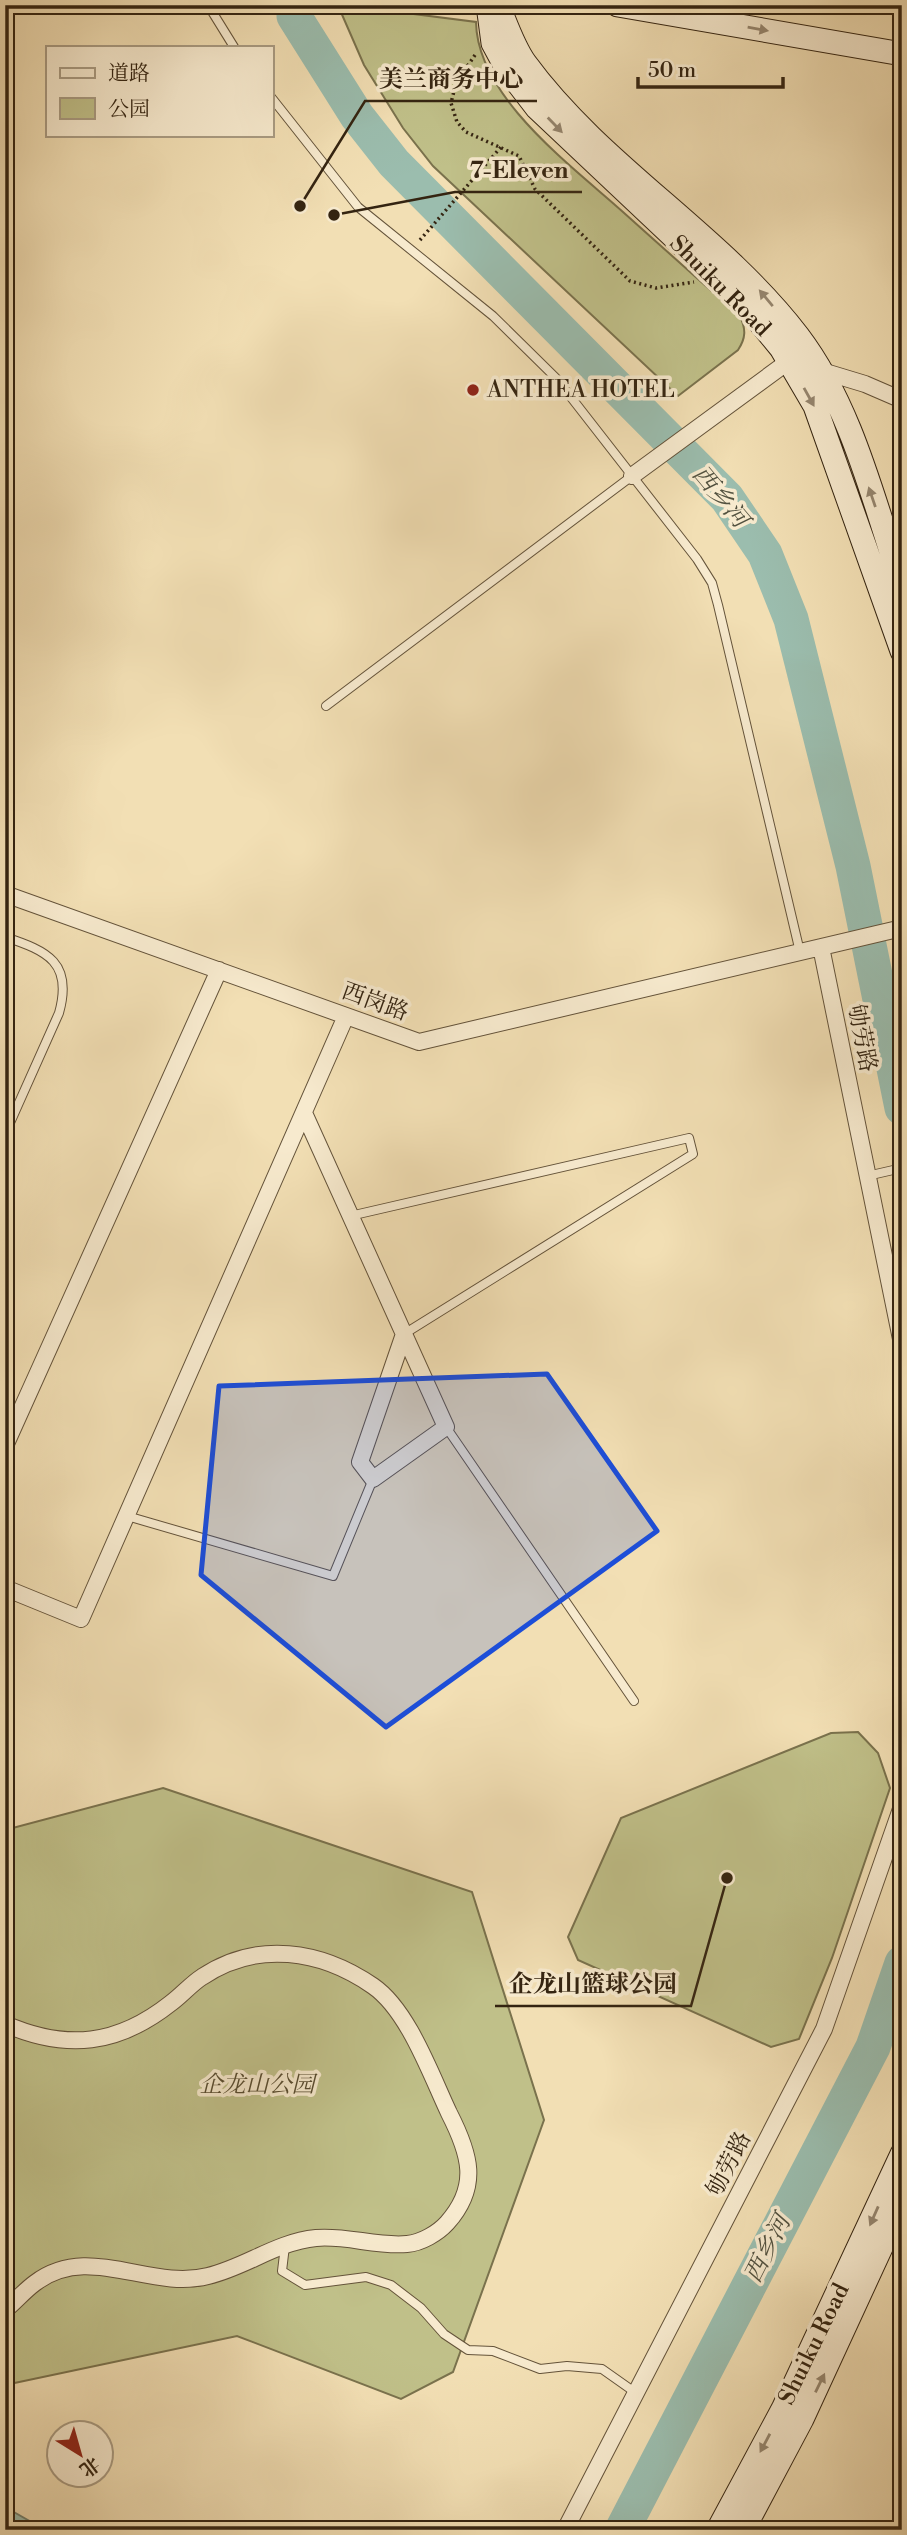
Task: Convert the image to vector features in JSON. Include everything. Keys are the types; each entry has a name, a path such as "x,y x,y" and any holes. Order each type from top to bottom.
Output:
{"main road":[{"name":"Shuiku Road","path":"488,5 493,43 507,69 537,108 745,304 789,361 815,406 902,651"},
{"name":"Shuiku Road","path":"498,5 523,60 552,96 588,134 759,290 800,338 835,399 902,585"},
{"path":"618,5 902,54"},
{"name":"Shuiku Road","path":"718,2530 783,2409 902,2154"},
{"name":"Shuiku Road","path":"743,2530 808,2406 902,2202"}],"street":[{"path":"632,476 789,361 865,384 902,400"},
{"name":"西岗路","path":"5,894 419,1042 902,928"},
{"name":"劬劳路","path":"821,947 872,1175 902,1344"},
{"path":"5,1446 219,970"},
{"path":"5,1588 81,1619 346,1016"},
{"path":"304,1113 351,1216 446,1427 373,1479 360,1462 404,1334"},
{"name":"劬劳路","path":"565,2530 824,2029 902,1806"},
{"path":"5,2024 29,2035 59,2041 90,2041 120,2034 148,2021 201,1977 235,1960 273,1952 323,1959 347,1968 378,1989 403,2018 465,2144 470,2176 461,2207 440,2231 410,2244 317,2238 285,2244 207,2277 169,2280 100,2264 66,2268 36,2282 5,2310"}],"lane":[{"path":"208,5 233,46"},
{"path":"273,100 358,207 493,316 556,378 697,559 712,583 800,952"},
{"path":"326,706 632,476"},
{"path":"5,937 38,947 54,959 61,974 64,995 59,1013 5,1134"},
{"path":"351,1216 689,1138 693,1154 404,1334"},
{"path":"872,1175 902,1168"},
{"path":"446,1427 634,1701"},
{"path":"127,1516 333,1576 373,1479"},
{"path":"285,2244 282,2271 305,2285 366,2277 391,2285 421,2308 444,2334 468,2350 492,2351 540,2369 567,2366 602,2369 636,2393"}],"path":[{"path":"483,45 456,83 451,103 457,122 466,132 519,156 535,189 630,281 656,288 680,286 706,278"},
{"path":"422,237 501,146"}],"highlighted area":[{"path":"547,1374 657,1531 386,1727 201,1575 219,1386"}],"green space":[{"path":"343,5 476,22 481,50 492,77 510,103 554,151 740,316 744,333 738,350 678,396 433,166 403,128 364,65 340,10"},
{"path":"858,1732 878,1753 890,1788 832,1958 799,2039 771,2047 578,1960 568,1937 621,1818 831,1733"},
{"name":"企龙山公园","path":"163,1788 472,1892 544,2120 453,2372 401,2399 237,2336 5,2385 5,1830"}],"shaded area":[{"path":"5,2507 33,2523 39,2530 5,2530"}],"waterway":[{"name":"西乡河","path":"294,16 357,116 394,163 727,498 765,554 791,619 853,866 902,1108"},
{"name":"西乡河","path":"622,2530 873,2047 902,1963"}],"place":[{"name":"美兰商务中心","path":"300,206"},
{"name":"7-Eleven","path":"334,215"},
{"name":"ANTHEA HOTEL","path":"473,390"},
{"name":"企龙山篮球公园","path":"727,1878"}]}
